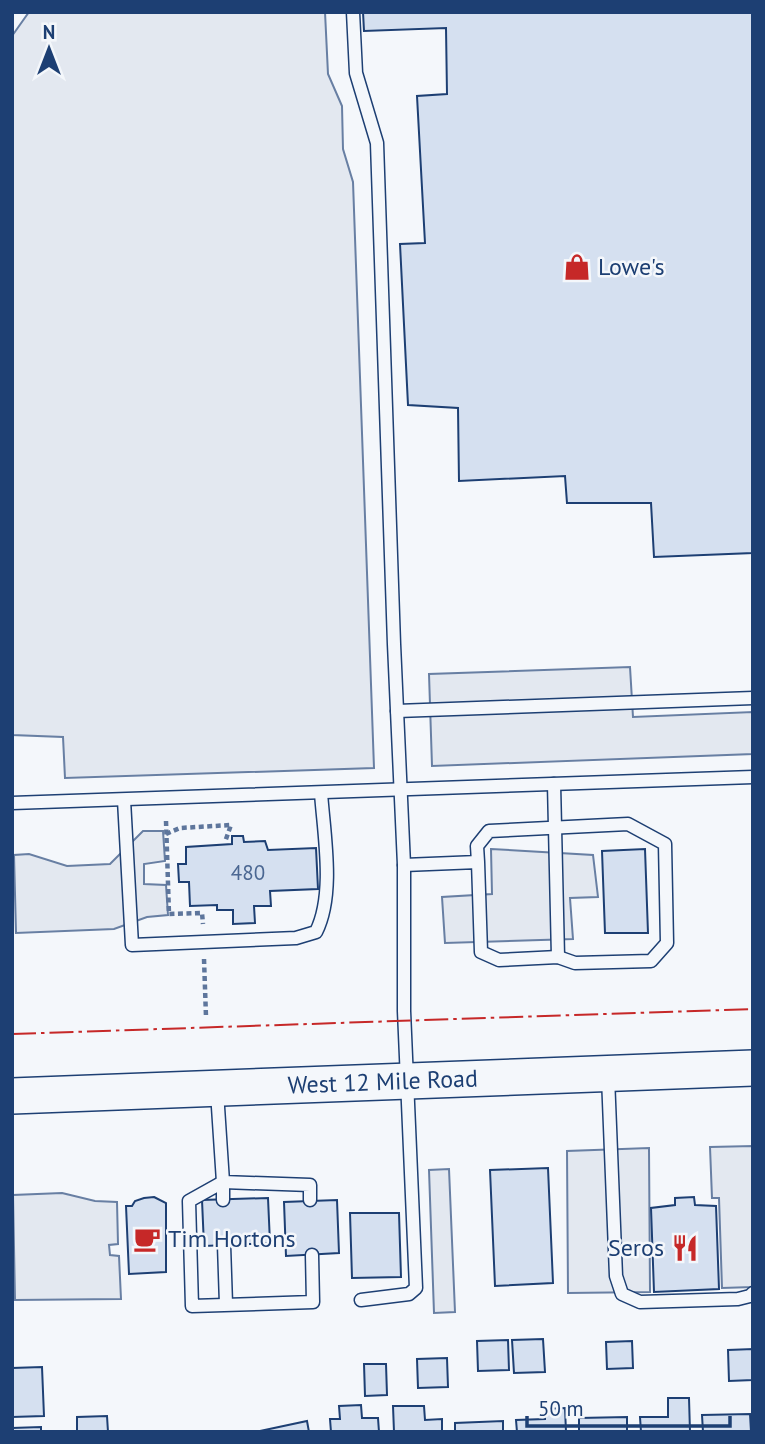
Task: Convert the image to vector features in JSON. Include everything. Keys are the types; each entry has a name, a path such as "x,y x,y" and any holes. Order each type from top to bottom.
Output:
{"main road":[{"name":"West 12 Mile Road","path":"12,1096 753,1068"}],"lane":[{"path":"354,12 356,73 377,143 404,865 404,1011 416,1288 409,1294 361,1300"},
{"path":"397,711 753,698"},
{"path":"12,803 753,777"},
{"path":"554,784 558,957"},
{"path":"124,800 132,945 296,938 316,932 323,917 326,890 321,793"},
{"path":"628,824 665,844 667,943 651,961 575,963 558,957 499,960 481,952 477,846 489,831 555,827 628,824"},
{"path":"404,865 478,862"},
{"path":"607,1073 616,1276 617,1286 622,1294 640,1301 738,1299 753,1293"},
{"path":"216,1088 223,1199"},
{"path":"310,1200 310,1185 223,1182 189,1201 192,1306 313,1301 312,1255"},
{"path":"224,1245 226,1304"}],"path":[{"path":"166,821 169,914 202,913 203,925"},
{"path":"166,834 180,828 231,825 225,842"},
{"path":"204,955 206,1017"}],"shaded area":[{"path":"29,12 325,12 328,74 342,106 343,149 353,182 374,768 65,778 63,737 12,735 12,36"},
{"path":"630,667 633,717 753,712 753,754 432,766 429,674"},
{"path":"143,831 163,831 165,861 144,864 144,884 166,885 168,915 147,917 114,929 16,933 14,855 29,854 67,866 110,864"},
{"path":"491,849 593,855 598,897 570,898 573,939 445,943 442,897 492,894"},
{"path":"753,1146 753,1287 722,1288 719,1198 712,1198 710,1147"},
{"path":"649,1148 650,1292 568,1293 567,1151"},
{"path":"449,1169 455,1312 434,1313 429,1170"},
{"path":"62,1193 95,1201 117,1202 118,1244 109,1245 110,1255 119,1256 121,1299 15,1300 13,1195"}],"building":[{"name":"Lowe's","path":"363,12 753,12 753,553 654,557 651,503 567,503 565,476 459,481 458,408 408,405 400,244 425,243 417,96 447,94 446,28 364,31"},
{"path":"232,836 243,836 244,842 265,841 268,850 316,848 318,889 270,891 271,906 254,906 255,923 233,924 233,910 217,910 217,905 190,906 189,882 179,882 178,864 186,864 186,847 232,844"},
{"path":"645,849 648,933 605,933 602,851"},
{"path":"548,1168 553,1283 495,1286 490,1170"},
{"name":"Tim Hortons","path":"154,1197 166,1203 166,1272 129,1274 126,1206 132,1206 135,1201 144,1198"},
{"name":"Seros","path":"694,1197 695,1205 716,1206 719,1289 654,1292 651,1208 675,1205 675,1198"},
{"path":"268,1198 270,1243 204,1246 202,1200"},
{"path":"337,1200 339,1253 286,1256 284,1202"},
{"path":"350,1213 399,1213 401,1277 352,1278"},
{"path":"543,1339 545,1372 514,1373 512,1340"},
{"path":"508,1340 509,1370 478,1371 477,1341"},
{"path":"632,1341 633,1368 607,1369 606,1342"},
{"path":"753,1349 753,1380 729,1381 728,1350"},
{"path":"447,1358 448,1387 418,1388 417,1359"},
{"path":"364,1364 386,1364 387,1395 365,1396"},
{"path":"42,1367 44,1416 12,1417 12,1368"},
{"path":"668,1398 689,1398 690,1432 641,1432 640,1417 668,1417"},
{"path":"361,1405 362,1418 378,1418 379,1432 331,1432 330,1419 340,1419 339,1406"},
{"path":"393,1406 424,1406 425,1420 442,1419 442,1432 394,1432"},
{"path":"565,1408 566,1432 517,1432 516,1420 545,1419 545,1409"},
{"path":"750,1414 751,1432 703,1432 702,1415"},
{"path":"107,1416 108,1432 77,1432 77,1417"},
{"path":"627,1417 627,1432 579,1432 579,1418"},
{"path":"307,1421 309,1432 260,1431"},
{"path":"503,1421 503,1432 455,1432 455,1423"},
{"path":"41,1427 41,1432 12,1432 12,1428"}],"power":[{"path":"12,1034 753,1009"}],"place":[{"name":"Lowe's","path":"577,267"},
{"name":"Tim Hortons","path":"147,1239"},
{"name":"Seros","path":"685,1248"}]}
